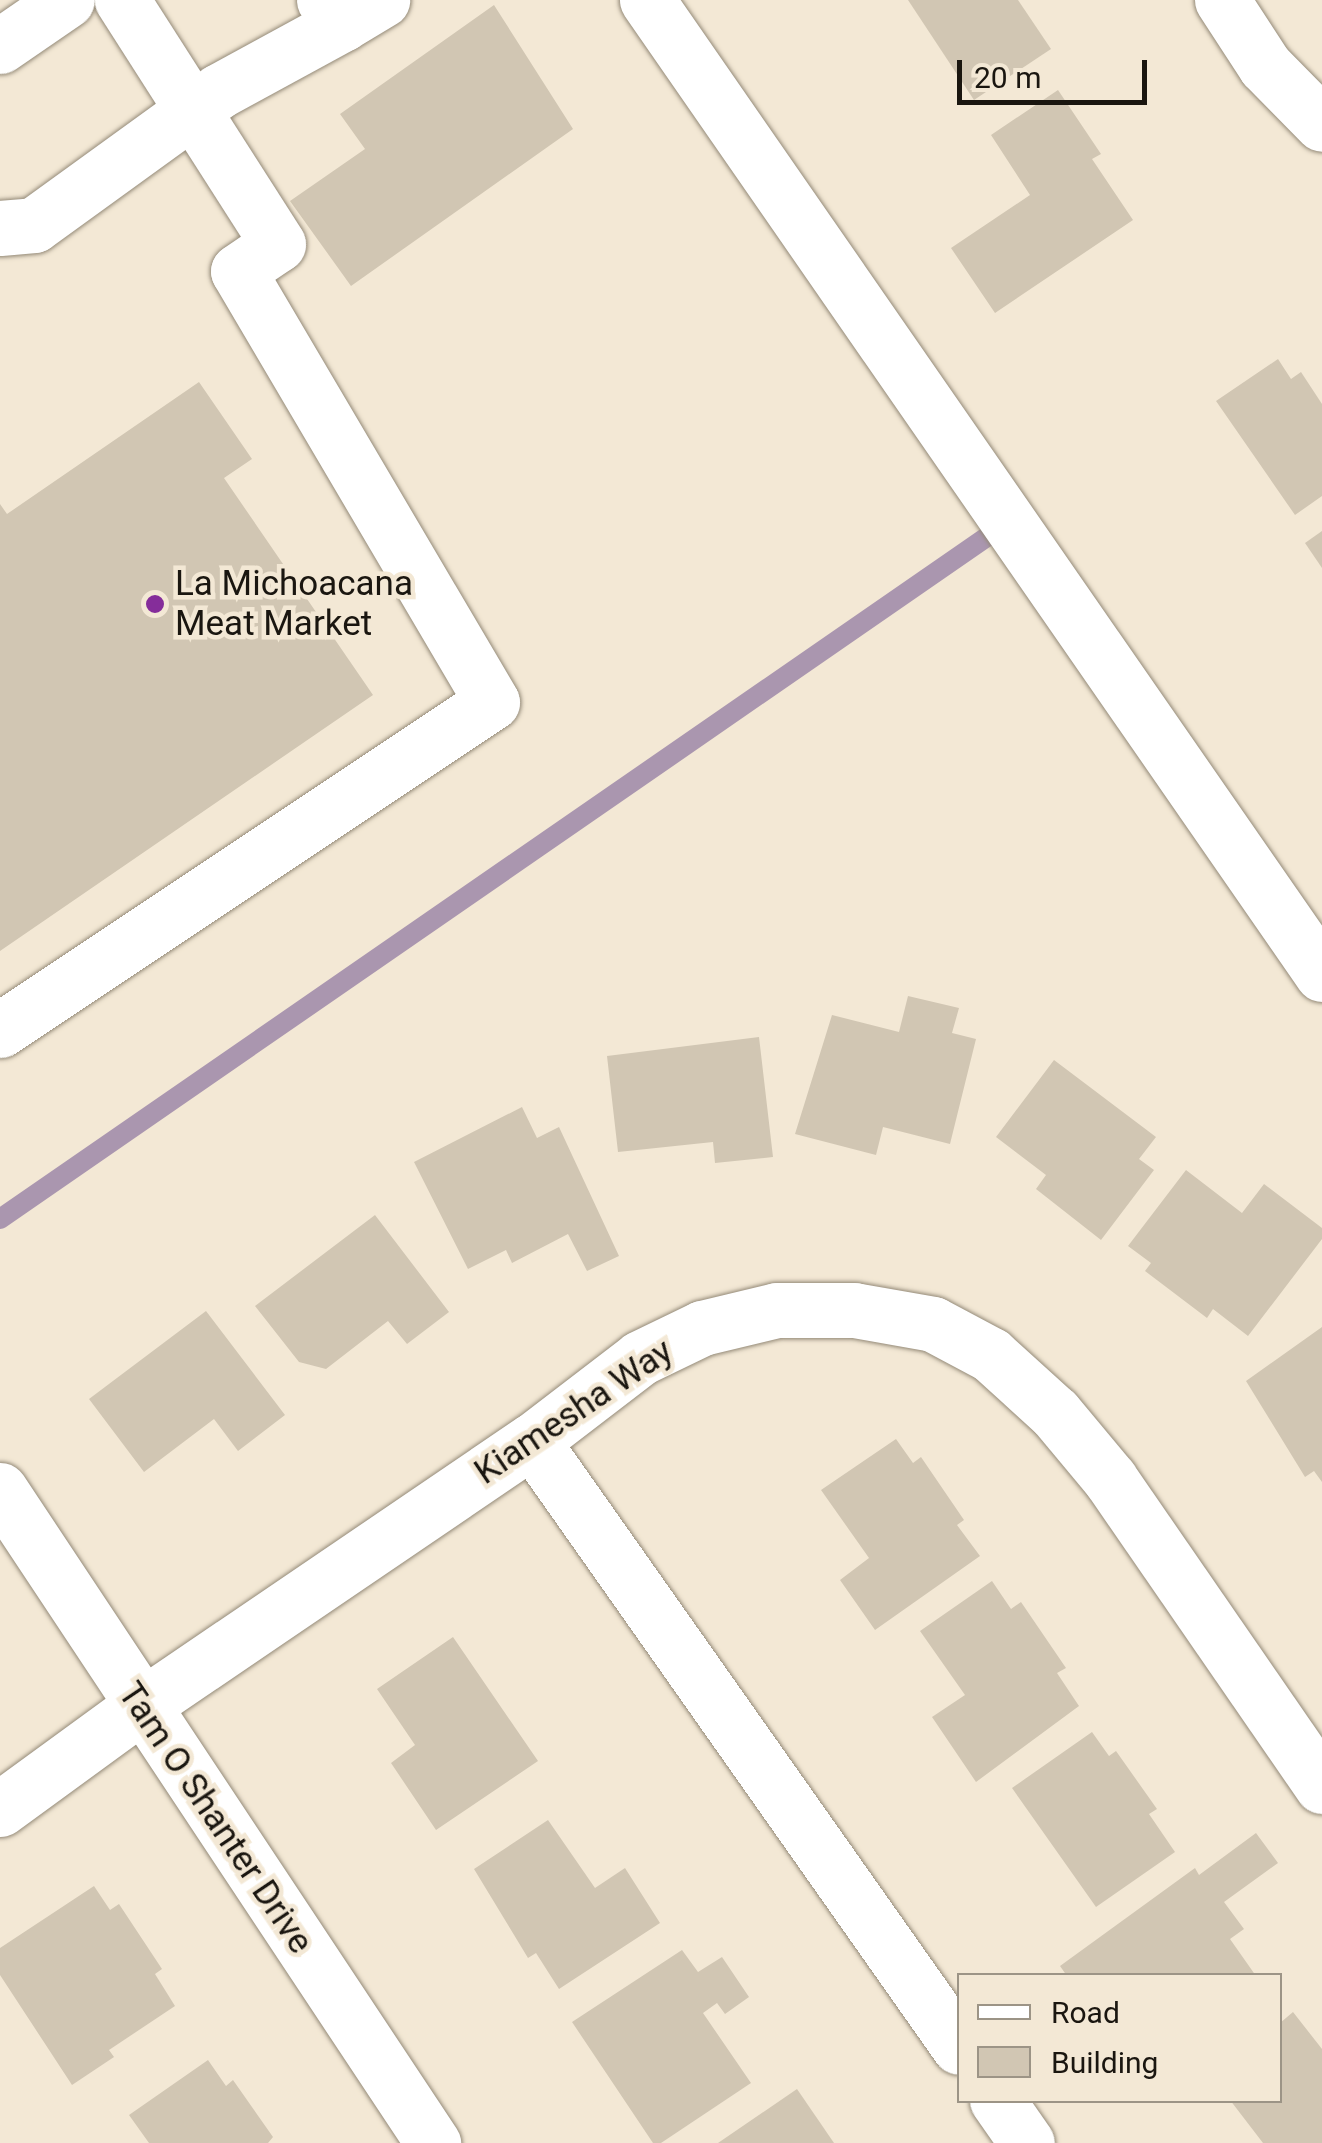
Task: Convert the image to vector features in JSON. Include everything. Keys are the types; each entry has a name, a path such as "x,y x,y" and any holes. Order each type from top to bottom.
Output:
{"street":[{"path":"0,46 67,0"},
{"path":"0,1030 492,702 238,271 278,244 122,0"},
{"path":"647,0 1322,974"},
{"path":"1222,0 1265,66 1322,124"},
{"path":"0,228 34,225 219,91 349,8"},
{"name":"Kiamesha Way","path":"0,1809 140,1707 532,1441 640,1358 702,1328 777,1310 854,1310 933,1324 992,1355 1055,1414 1110,1479 1322,1786"},
{"path":"532,1441 957,2044"},
{"name":"Tam O Shanter Drive","path":"0,1490 140,1707 433,2143"},
{"path":"999,2103 1027,2143"}],"building":[{"path":"908,0 1018,0 1051,49 974,100"},
{"path":"494,5 573,129 351,286 290,201 365,149 340,114"},
{"path":"1058,90 1101,154 1092,159 1133,220 995,313 951,248 1030,195 991,135"},
{"path":"1278,359 1291,379 1301,372 1322,404 1322,496 1295,515 1216,401"},
{"name":"La Michoacana Meat Market","path":"199,382 252,459 224,478 373,695 0,951 0,504 7,514"},
{"path":"1322,531 1322,568 1305,543"},
{"path":"908,996 959,1008 952,1033 976,1039 950,1144 883,1127 876,1155 795,1134 832,1015 899,1032"},
{"path":"759,1037 773,1157 715,1163 713,1142 618,1152 607,1056"},
{"path":"1054,1060 1156,1137 1139,1159 1154,1170 1101,1240 1036,1189 1046,1175 996,1137"},
{"path":"522,1107 537,1138 559,1127 619,1256 587,1271 568,1234 512,1263 506,1250 468,1269 414,1162"},
{"path":"1186,1170 1242,1213 1264,1184 1322,1228 1322,1239 1248,1336 1213,1309 1207,1318 1145,1271 1151,1263 1128,1246"},
{"path":"375,1215 449,1312 407,1344 388,1321 326,1369 299,1362 255,1306"},
{"path":"206,1311 285,1415 238,1451 214,1419 144,1472 89,1399"},
{"path":"1322,1327 1322,1482 1314,1471 1305,1477 1246,1381"},
{"path":"896,1439 913,1463 921,1457 964,1520 957,1525 980,1556 875,1630 840,1580 869,1558 821,1490"},
{"path":"992,1581 1011,1609 1021,1602 1066,1668 1057,1673 1079,1706 976,1782 932,1717 965,1695 920,1631"},
{"path":"453,1637 538,1761 436,1830 391,1763 415,1745 377,1689"},
{"path":"1092,1732 1109,1756 1116,1751 1157,1809 1149,1814 1175,1852 1096,1907 1012,1788"},
{"path":"548,1820 595,1888 625,1868 660,1923 559,1989 536,1953 528,1958 474,1869"},
{"path":"1256,1833 1278,1863 1224,1902 1244,1929 1230,1939 1254,1973 1065,1973 1060,1966 1195,1868 1199,1875"},
{"path":"94,1886 110,1910 119,1904 162,1969 155,1974 175,2006 109,2050 114,2057 72,2085 0,1975 0,1948"},
{"path":"682,1950 698,1972 722,1957 749,1997 725,2014 717,2003 703,2013 751,2083 661,2143 653,2143 572,2022"},
{"path":"1293,2012 1322,2049 1322,2143 1263,2143 1232,2103 1282,2103 1282,2021"},
{"path":"208,2060 226,2086 233,2080 273,2137 268,2143 149,2143 129,2115"},
{"path":"797,2089 834,2143 718,2143"}],"waterway":[{"path":"0,1219 1007,523"}],"place":[{"name":"La Michoacana Meat Market","path":"155,604"}]}
